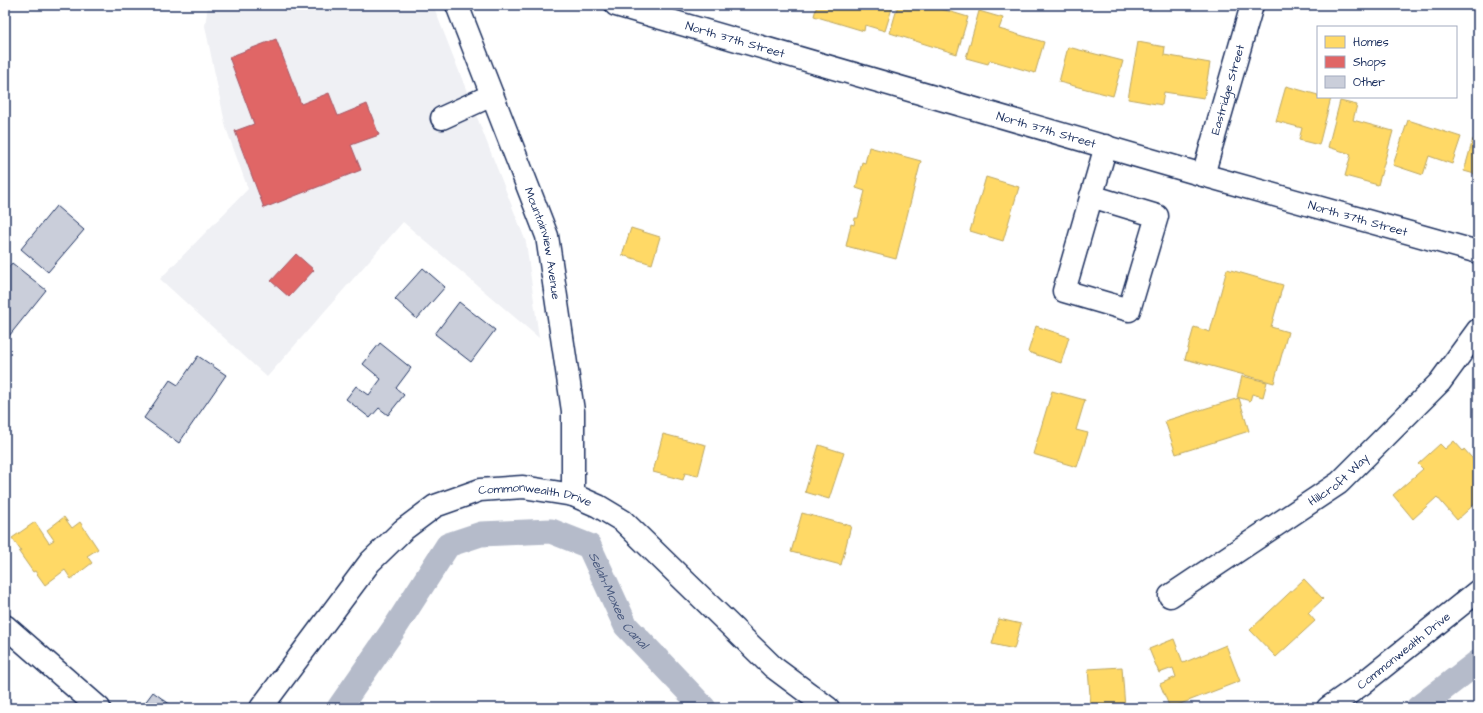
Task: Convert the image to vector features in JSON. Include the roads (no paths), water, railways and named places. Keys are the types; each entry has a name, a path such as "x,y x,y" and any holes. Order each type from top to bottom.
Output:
{"street":[{"name":"Mountainview Avenue","path":"457,5 547,236 573,411 573,495"},
{"name":"North 37th Street","path":"616,5 1202,175 1478,252"},
{"name":"Eastridge Street","path":"1202,175 1252,5"},
{"path":"442,118 492,95"},
{"path":"1091,196 1157,216 1129,310 1064,291 1091,196 1106,146"},
{"name":"Hillcroft Way","path":"1170,596 1339,483 1440,382 1478,330"},
{"name":"Commonwealth Drive","path":"261,708 370,562 403,530 435,506 480,490 523,487 573,495 598,506 623,521 773,667 828,708"},
{"name":"Commonwealth Drive","path":"1328,708 1362,684 1478,591"},
{"path":"5,626 99,708"}],"waterway":[{"name":"Selah-Moxee Canal","path":"339,708 396,626 448,545 481,534 551,531 589,546 626,626 704,708"},
{"name":"Selah-Moxee Canal","path":"1418,708 1478,662"}]}
